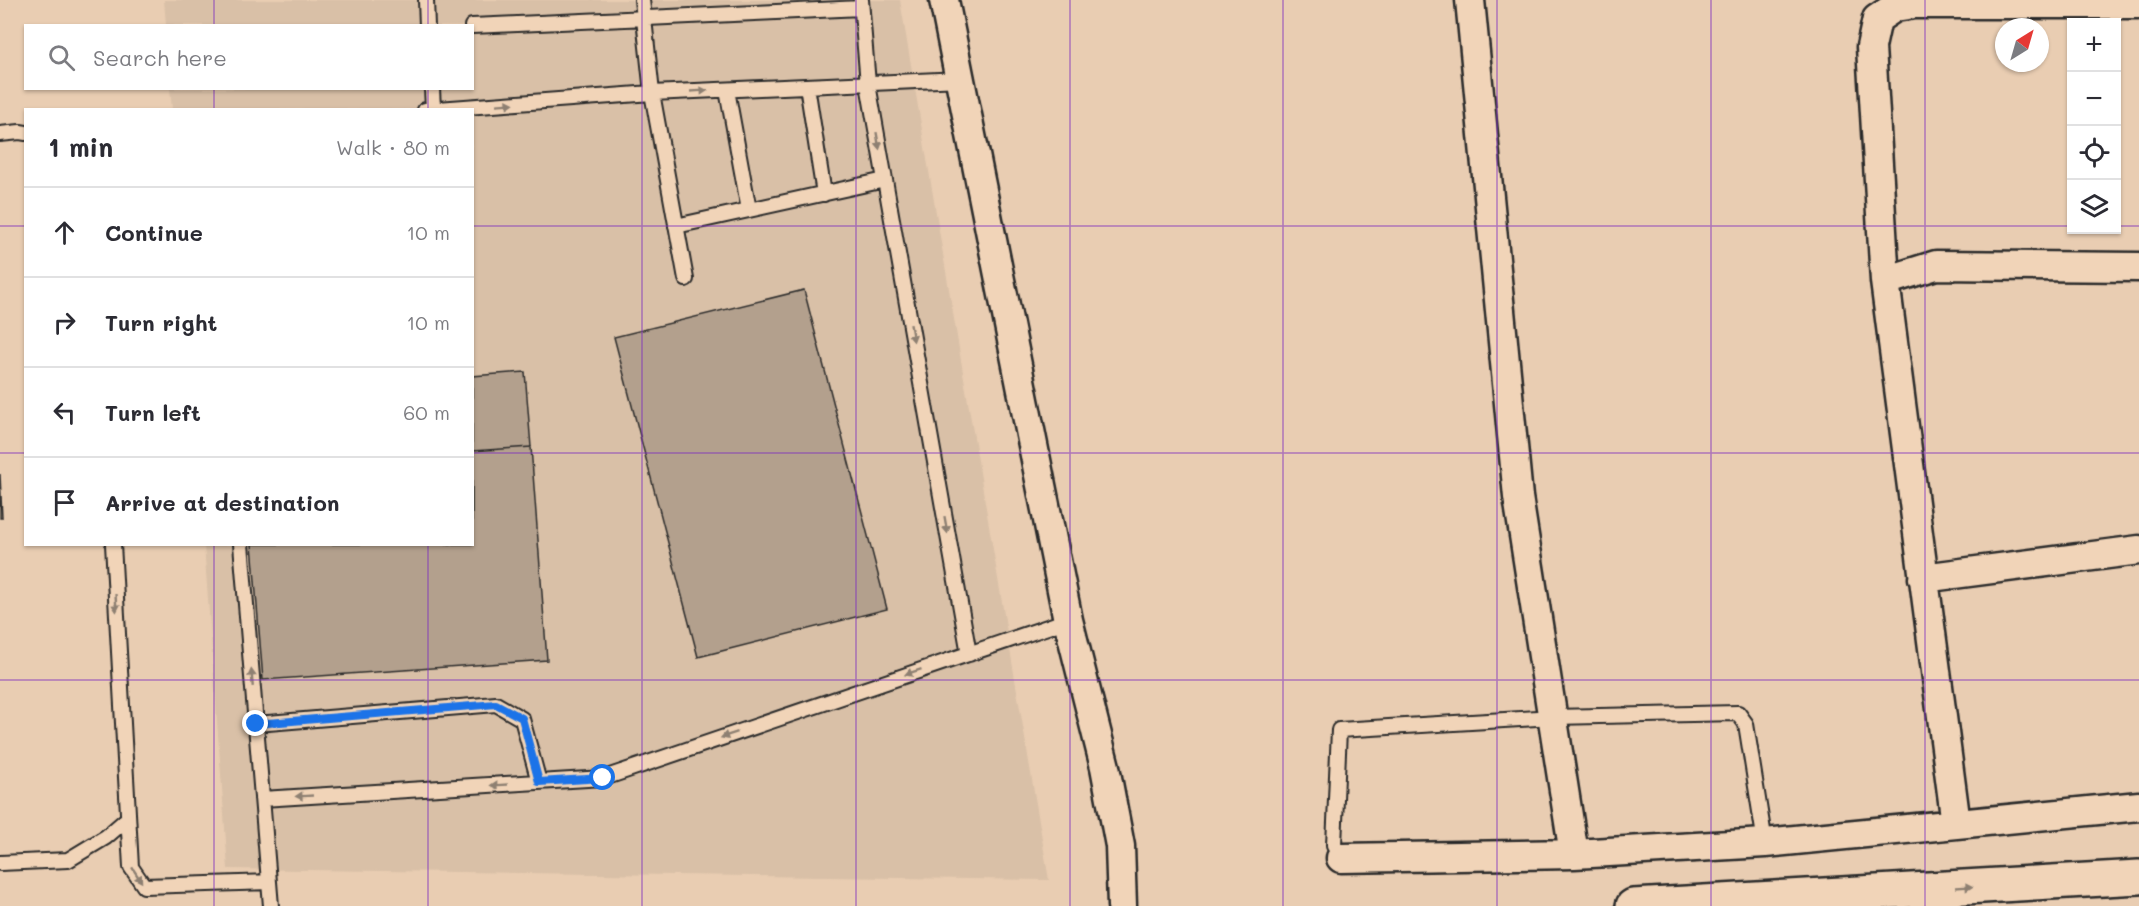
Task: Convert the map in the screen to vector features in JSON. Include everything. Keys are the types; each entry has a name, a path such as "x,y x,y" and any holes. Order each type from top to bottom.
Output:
{"main road":[{"path":"1633,906 2139,877"}],"street":[{"path":"944,0 1068,620 1105,767 1118,835 1122,906"},
{"path":"1470,0 1518,497 1575,854"},
{"path":"1956,824 1885,281 1871,47 1877,18 1895,7 1915,4 2128,2"},
{"path":"1885,281 1936,265 2139,267"},
{"path":"1923,578 2139,550"},
{"path":"1341,858 1575,854 1765,843 2139,806"}],"lane":[{"path":"426,0 427,24"},
{"path":"642,0 652,93 686,279"},
{"path":"474,26 861,4 868,84 969,654"},
{"path":"447,108 652,93 961,79"},
{"path":"807,86 824,194"},
{"path":"432,90 433,108"},
{"path":"727,90 749,210"},
{"path":"0,134 24,133"},
{"path":"676,226 885,180"},
{"path":"112,546 131,867 144,886 269,882"},
{"path":"241,546 271,906"},
{"path":"262,799 603,778 1068,620"},
{"path":"256,724 496,704 522,718 539,782"},
{"path":"1341,858 1334,845 1339,730 1553,717 1738,713 1746,724 1765,843"},
{"path":"0,863 68,860 106,837 128,818"}],"shaded area":[{"path":"164,0 900,0 1049,880 228,869 204,546 474,546 474,108 172,108 170,90 474,90 474,24 166,24"}],"building":[{"path":"804,290 887,609 698,657 614,337"},
{"path":"525,372 531,447 474,451 474,376"},
{"path":"531,447 547,660 263,680 252,546 474,546 474,451"},
{"path":"0,474 2,518 0,518"}],"route":[{"path":"256,724 496,704 522,718 539,782 603,778"}]}
